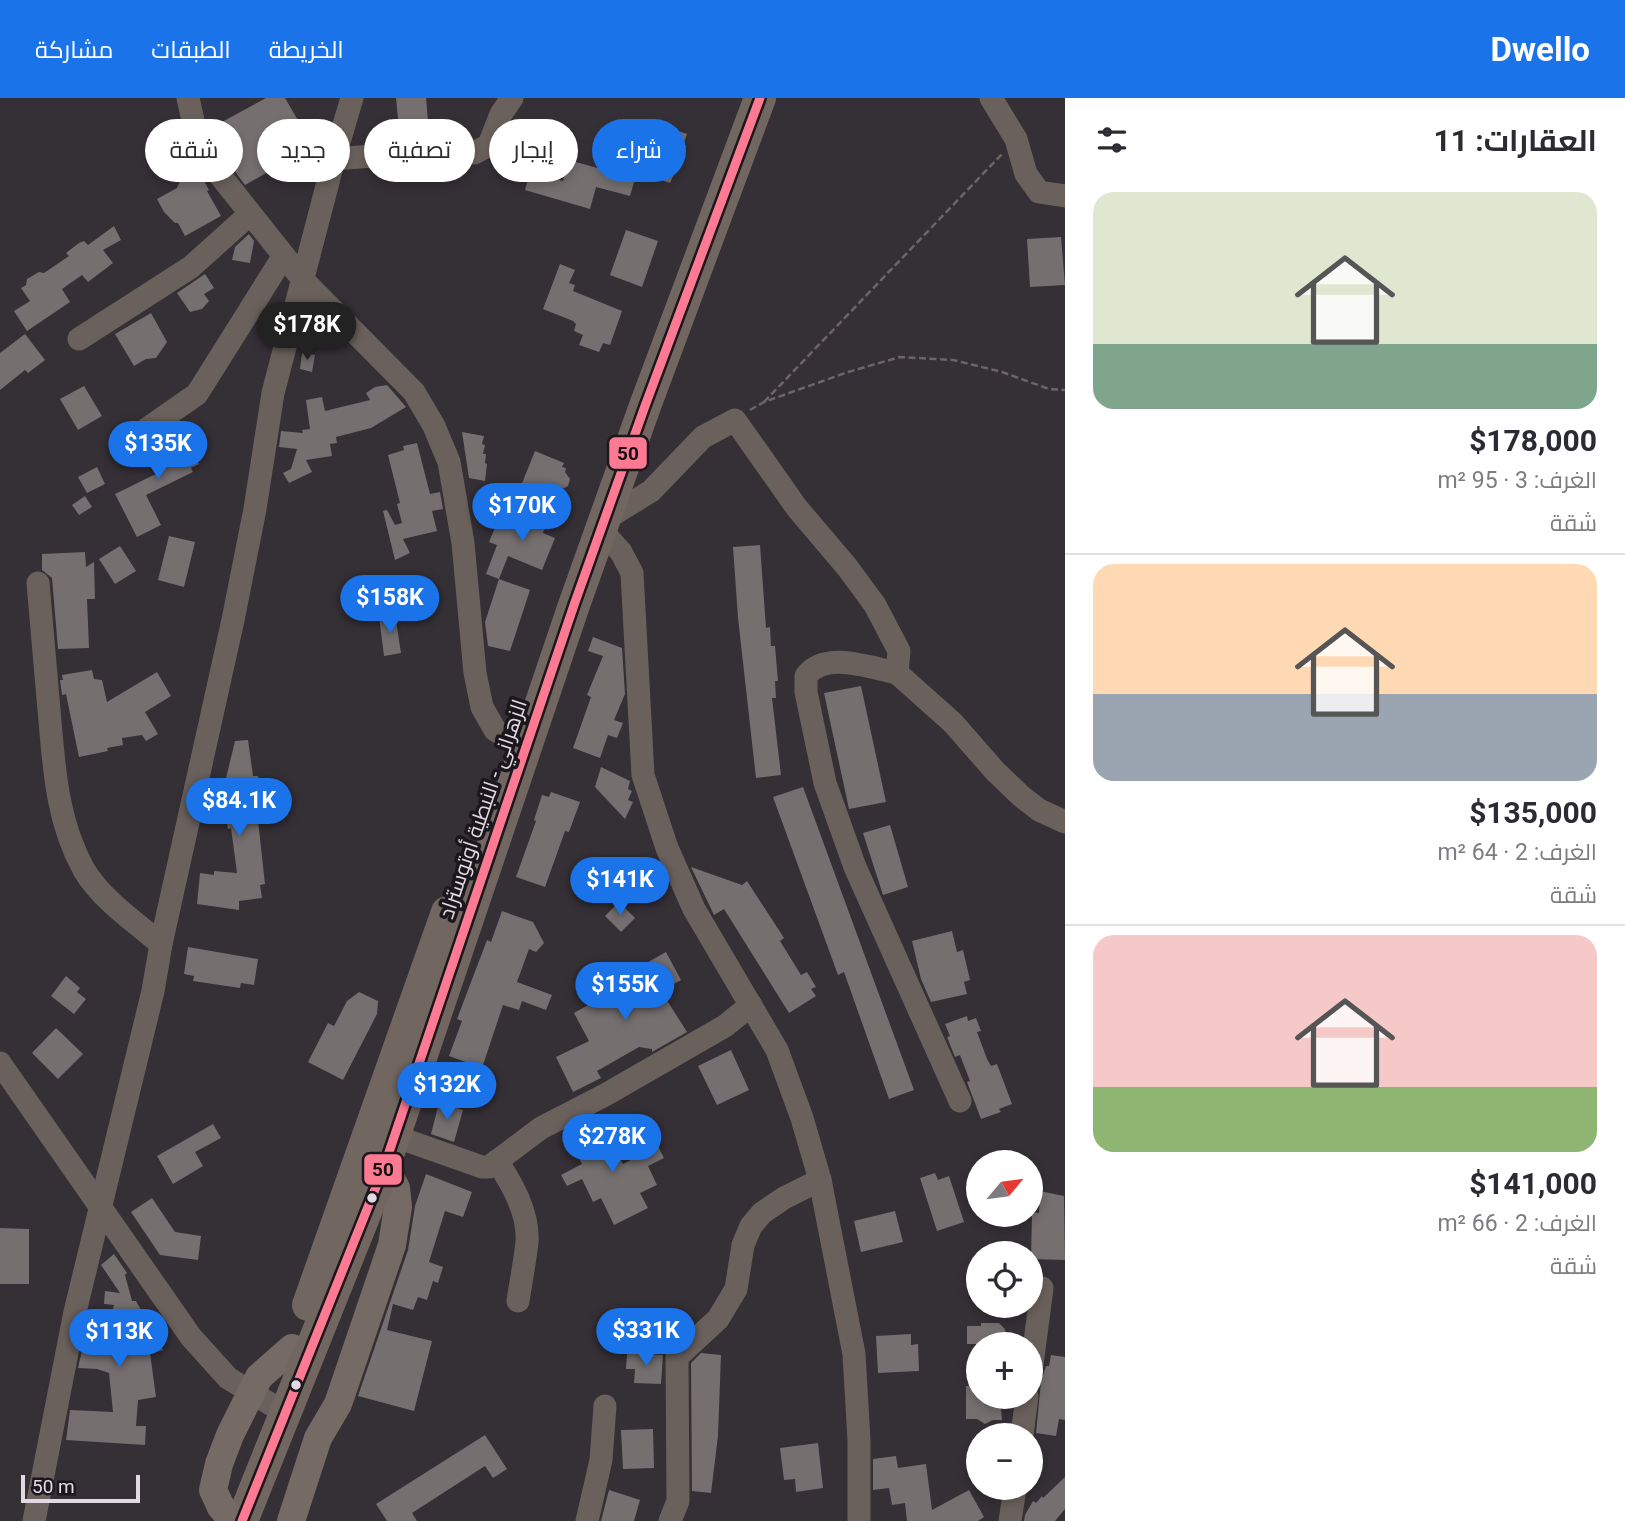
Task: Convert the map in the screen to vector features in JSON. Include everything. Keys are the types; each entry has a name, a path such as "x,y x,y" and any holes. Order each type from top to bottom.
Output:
{"highway":[{"name":"الزهراني - النبطية أوتوستراد","path":"594,536 654,332 742,98"},
{"name":"الزهراني - النبطية أوتوستراد","path":"231,1517 261,1398 292,1348 509,738 594,536 761,98"},
{"name":"الزهراني - النبطية أوتوستراد","path":"231,1517 384,1167 565,602"}],"main road":[{"path":"291,1521 318,1438 338,1404 396,1227 397,1188 384,1167"},
{"path":"311,1521 338,1432 338,1404"}],"street":[{"path":"188,98 196,134 215,169 304,281 414,392 434,426 449,462 461,529 475,673 482,707 495,730 509,738"},
{"path":"346,119 352,98"},
{"path":"350,158 437,151 474,153 488,145 501,114 512,98"},
{"path":"991,98 1016,139 1026,174 1039,192 1065,196"},
{"path":"34,1521 75,1312 153,991 233,620 256,509 274,393 328,182"},
{"path":"79,339 191,267 250,214"},
{"path":"144,431 197,394 283,257"},
{"path":"859,1521 859,1440 854,1354 820,1180 802,1118 781,1062 751,1004 694,909 667,848 643,775 632,573 621,552 594,536 651,491 703,437 735,420 797,508 869,597 899,651 897,673"},
{"path":"38,583 55,777 69,837 85,872 110,901 161,944"},
{"path":"960,1101 855,867 825,783 806,692 806,676 823,663 844,663 897,673 953,723 1021,796 1039,810 1065,822"},
{"path":"394,1136 482,1167 489,1167 541,1128 605,1095 725,1026 751,1004"},
{"path":"0,1063 191,1337 228,1378 261,1398"},
{"path":"497,1161 514,1188 527,1239 518,1301"},
{"path":"670,1521 678,1501 677,1357 718,1319 737,1289 743,1245 751,1226 762,1213 784,1198 820,1180"},
{"path":"587,1521 601,1460 605,1406"},
{"path":"1010,1521 1013,1500"}],"path":[{"path":"764,402 1016,139"},
{"path":"735,420 764,402 900,357 953,360 1002,372 1049,389 1065,390"}],"building":[{"path":"266,98 285,98 297,119 257,119 257,178 245,185 243,182 243,119 228,119"},
{"path":"396,98 426,98 428,119 398,119"},
{"path":"578,163 592,167 592,182 634,182 630,196 596,187 590,209 525,190 527,182 578,182"},
{"path":"180,182 205,182 221,216 185,236 178,223 164,212 157,199 177,188"},
{"path":"114,226 121,240 103,250 113,263 88,282 82,275 62,289 70,302 27,331 14,311 30,301 21,288 26,285 27,279 39,272 44,273 69,256 66,253 79,243 84,241 88,245"},
{"path":"626,230 658,241 642,287 610,275"},
{"path":"249,234 254,241 250,263 232,260 235,247"},
{"path":"1061,237 1065,285 1030,287 1027,239"},
{"path":"560,264 575,270 569,283 575,285 573,291 622,311 610,345 603,343 599,352 579,345 583,335 574,331 576,324 573,321 543,309"},
{"path":"205,274 214,288 204,294 209,301 202,309 190,312 177,293"},
{"path":"151,313 167,342 156,358 146,359 134,366 115,334"},
{"path":"25,334 45,360 28,373 25,370 0,390 0,353"},
{"path":"302,353 315,355 312,372 300,369"},
{"path":"387,385 406,407 371,428 336,437 337,443 330,444 332,456 306,460 312,472 289,483 283,473 291,469 297,449 279,447 281,431 303,433 302,430 310,429 306,400 322,397 325,411 370,400 366,393 375,387"},
{"path":"84,386 102,416 78,430 60,399"},
{"path":"187,430 196,448 192,450 199,464 191,468 193,472 146,495 161,525 137,537 115,494 160,472 149,449"},
{"path":"462,432 484,436 483,454 486,454 487,464 485,481 469,478"},
{"path":"417,443 430,494 440,492 443,509 432,511 437,531 403,539 410,553 395,560 383,511 387,510 395,525 402,523 388,455 404,450 403,446"},
{"path":"535,451 564,463 562,467 566,468 565,472 570,479 568,486 558,491 564,499 560,506 552,508 543,533 555,538 542,570 508,556 499,579 486,574 497,545 489,542 499,518 489,512 495,500 512,508"},
{"path":"97,467 105,484 87,493 78,477"},
{"path":"85,496 92,507 79,515 72,505"},
{"path":"169,536 195,542 184,587 158,580"},
{"path":"760,545 766,628 770,627 771,646 775,646 778,681 775,681 776,698 772,698 781,775 756,778 733,547"},
{"path":"120,546 136,571 115,584 99,559"},
{"path":"85,552 86,567 94,562 95,599 87,599 89,648 58,649 52,578 42,570 42,554"},
{"path":"499,579 530,590 510,651 488,646 485,622"},
{"path":"395,614 401,653 384,656 379,616"},
{"path":"593,637 622,648 625,694 614,720 623,723 617,738 608,735 600,758 573,748 591,697 587,695 603,656 588,651"},
{"path":"92,670 94,679 102,680 107,702 157,672 171,696 145,712 158,734 146,741 142,735 122,738 123,745 79,757 66,694 62,695 60,680 63,680 62,675"},
{"path":"861,686 886,802 849,809 824,693"},
{"path":"248,740 253,776 258,776 262,810 257,811 265,884 260,885 262,898 239,901 239,910 197,904 200,873 237,873 231,828 228,829 222,795 235,741"},
{"path":"601,767 630,781 628,789 632,791 628,800 633,802 625,819 595,787"},
{"path":"803,787 914,1090 889,1099 844,972 838,975 773,797"},
{"path":"551,792 580,802 569,832 565,831 545,887 516,877 536,821 534,820 542,795 549,797"},
{"path":"890,825 908,887 883,895 863,833"},
{"path":"691,867 742,885 747,881 784,938 780,941 801,975 807,972 816,987 811,989 816,996 789,1013 724,909 714,915"},
{"path":"619,902 635,918 621,932 605,916"},
{"path":"502,911 533,922 544,943 536,952 529,949 517,982 552,995 546,1010 522,1001 519,1010 503,1005 482,1068 449,1056 462,1021 457,1019 487,940 491,942"},
{"path":"952,931 957,952 963,950 970,980 964,982 967,994 931,1002 921,979 912,941"},
{"path":"188,947 258,959 254,985 241,983 240,988 193,981 194,976 184,974"},
{"path":"666,952 681,980 661,991 687,1032 652,1052 652,1049 639,1047 597,1071 601,1078 573,1092 556,1057 589,1041 574,1013 613,991 609,984"},
{"path":"66,976 80,988 77,992 86,999 74,1014 51,996"},
{"path":"359,992 378,1001 377,1014 343,1080 308,1062 328,1023 334,1026 347,1001"},
{"path":"967,1016 968,1021 976,1018 981,1031 977,1032 987,1059 991,1066 997,1064 1012,1104 999,1109 1001,1112 981,1119 967,1082 970,1081 960,1055 955,1057 945,1024"},
{"path":"56,1028 83,1054 58,1079 32,1053"},
{"path":"731,1050 749,1090 717,1105 698,1066"},
{"path":"439,1103 463,1110 454,1142 431,1134"},
{"path":"213,1124 221,1138 195,1152 203,1166 173,1184 157,1156"},
{"path":"601,1124 623,1164 658,1146 664,1158 648,1166 657,1185 640,1193 648,1208 614,1225 601,1198 593,1202 582,1179 567,1186 561,1175 582,1164 570,1141"},
{"path":"935,1173 938,1180 949,1176 964,1222 937,1231 920,1178"},
{"path":"426,1174 472,1192 463,1217 445,1211 429,1262 443,1267 438,1283 433,1281 427,1300 418,1297 413,1310 393,1304 387,1330 432,1341 414,1411 358,1396 408,1250 415,1206"},
{"path":"1043,1192 1064,1196 1065,1260 1043,1259 1043,1241 1031,1241 1032,1227 1043,1227"},
{"path":"152,1198 175,1232 201,1236 198,1260 160,1255 131,1212"},
{"path":"895,1211 903,1242 861,1252 854,1221"},
{"path":"0,1228 29,1229 29,1284 0,1284"},
{"path":"114,1254 127,1273 125,1275 132,1301 136,1301 163,1350 150,1353 156,1397 138,1400 136,1426 146,1426 145,1445 66,1440 70,1410 113,1412 109,1373 78,1368 84,1341 105,1344 114,1305 104,1304 105,1291 120,1293 101,1265"},
{"path":"981,1323 999,1323 1005,1332 967,1332 967,1326 981,1326"},
{"path":"911,1334 911,1345 918,1344 919,1371 878,1373 876,1336"},
{"path":"627,1353 663,1355 661,1384 634,1383 635,1369 626,1369"},
{"path":"701,1353 721,1355 718,1436 711,1493 692,1491 691,1363"},
{"path":"1051,1355 1065,1357 1065,1420 1059,1419 1056,1436 1043,1434 1043,1423 1037,1423 1038,1409 1043,1409 1043,1375 1046,1366 1049,1366"},
{"path":"966,1409 1001,1409 1002,1420 983,1423 977,1419 966,1419"},
{"path":"653,1429 654,1468 623,1469 621,1430"},
{"path":"485,1435 507,1469 493,1478 485,1466 412,1513 417,1521 387,1521 376,1504"},
{"path":"818,1443 823,1488 796,1492 795,1479 784,1480 780,1448"},
{"path":"896,1456 898,1468 926,1464 932,1510 966,1492 966,1500 975,1500 984,1517 978,1521 907,1521 905,1503 892,1505 889,1488 873,1490 873,1459"},
{"path":"1065,1477 1065,1509 1055,1521 1024,1521 1033,1501 1036,1503"},
{"path":"609,1490 640,1500 634,1521 601,1521"}],"transit line":[{"name":"50","path":"242,1521 384,1167 574,605 760,98"}]}
